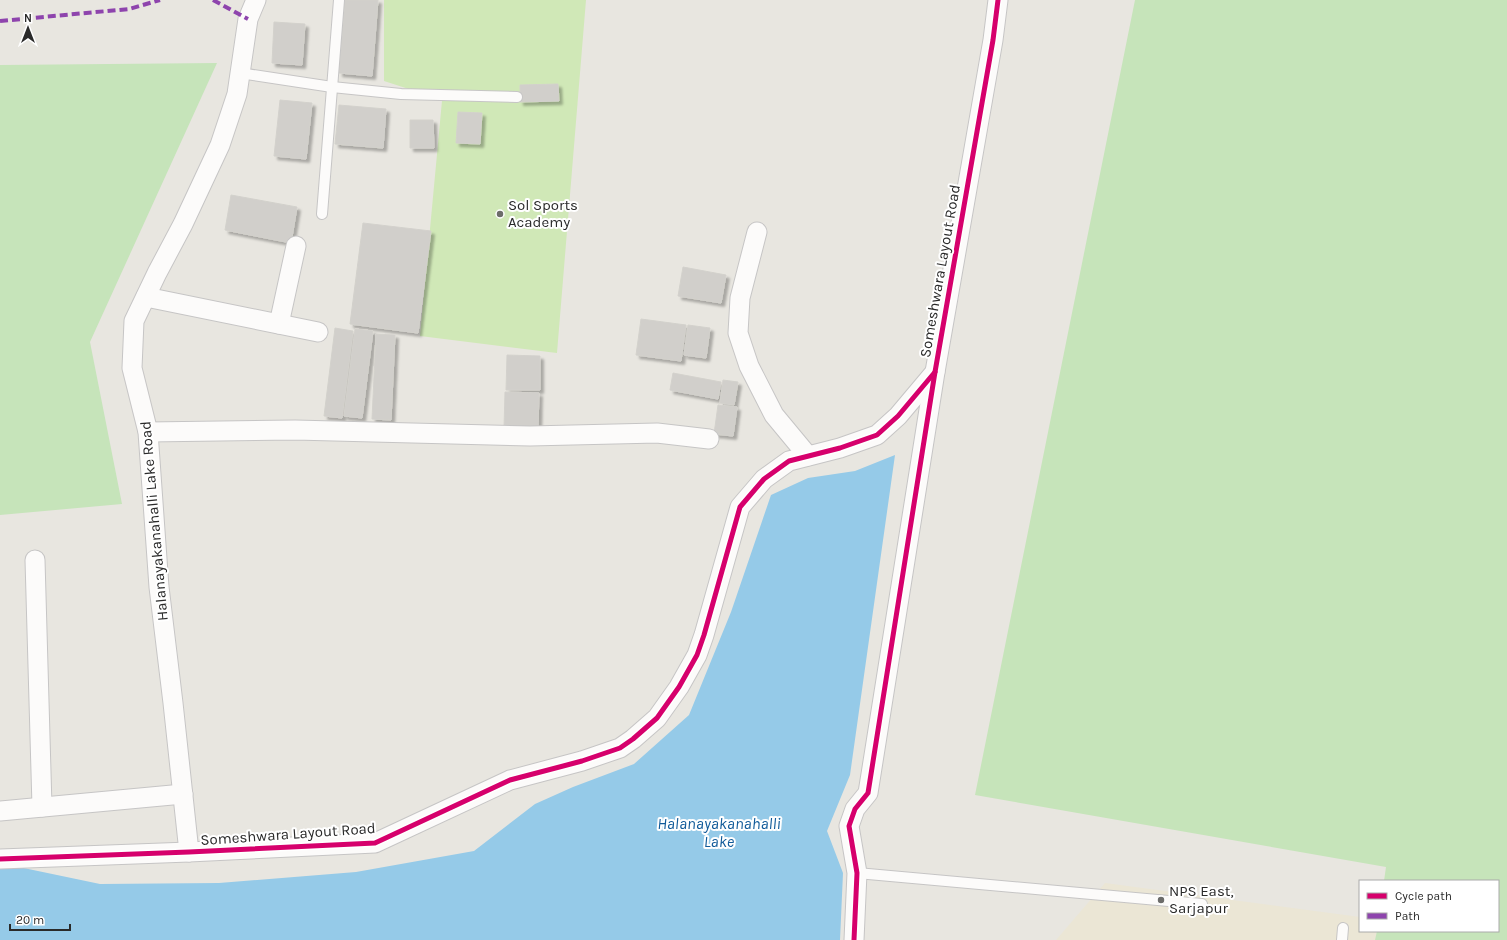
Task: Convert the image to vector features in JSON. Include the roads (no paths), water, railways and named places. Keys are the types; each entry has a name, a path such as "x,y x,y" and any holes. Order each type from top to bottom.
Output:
{"street":[{"name":"Halanayakanahalli Lake Road","path":"189,852 159,587 148,432 132,368 134,321 183,224 220,145 237,94 248,20 256,0"},
{"name":"Someshwara Layout Road","path":"0,858 189,852 375,843 510,780 582,761 620,748 633,740 657,718 679,687 697,655 740,507 764,479 789,461 840,448 877,435 898,416 935,372 998,0"},
{"path":"757,232 740,298 738,333 749,366 774,415 808,456"},
{"path":"279,324 296,246"},
{"path":"146,296 318,332"},
{"path":"854,940 857,873 848,826 855,808 868,793 935,372"},
{"path":"148,432 295,430 530,436 657,433 709,439"},
{"path":"35,560 42,807"},
{"path":"0,811 183,794"}],"lane":[{"path":"322,214 339,0"},
{"path":"240,73 332,87 401,94 517,97"},
{"path":"857,873 1202,904"},
{"path":"1342,940 1343,928"}],"water":[{"name":"Halanayakanahalli Lake","path":"895,455 850,775 827,831 843,873 840,940 0,940 0,867 14,866 100,884 219,883 356,872 474,851 535,804 573,787 634,764 689,715 731,612 771,495 808,478 855,471"}],"place":[{"name":"Sol Sports Academy","path":"500,214"},
{"name":"NPS East, Sarjapur","path":"1161,900"}]}
